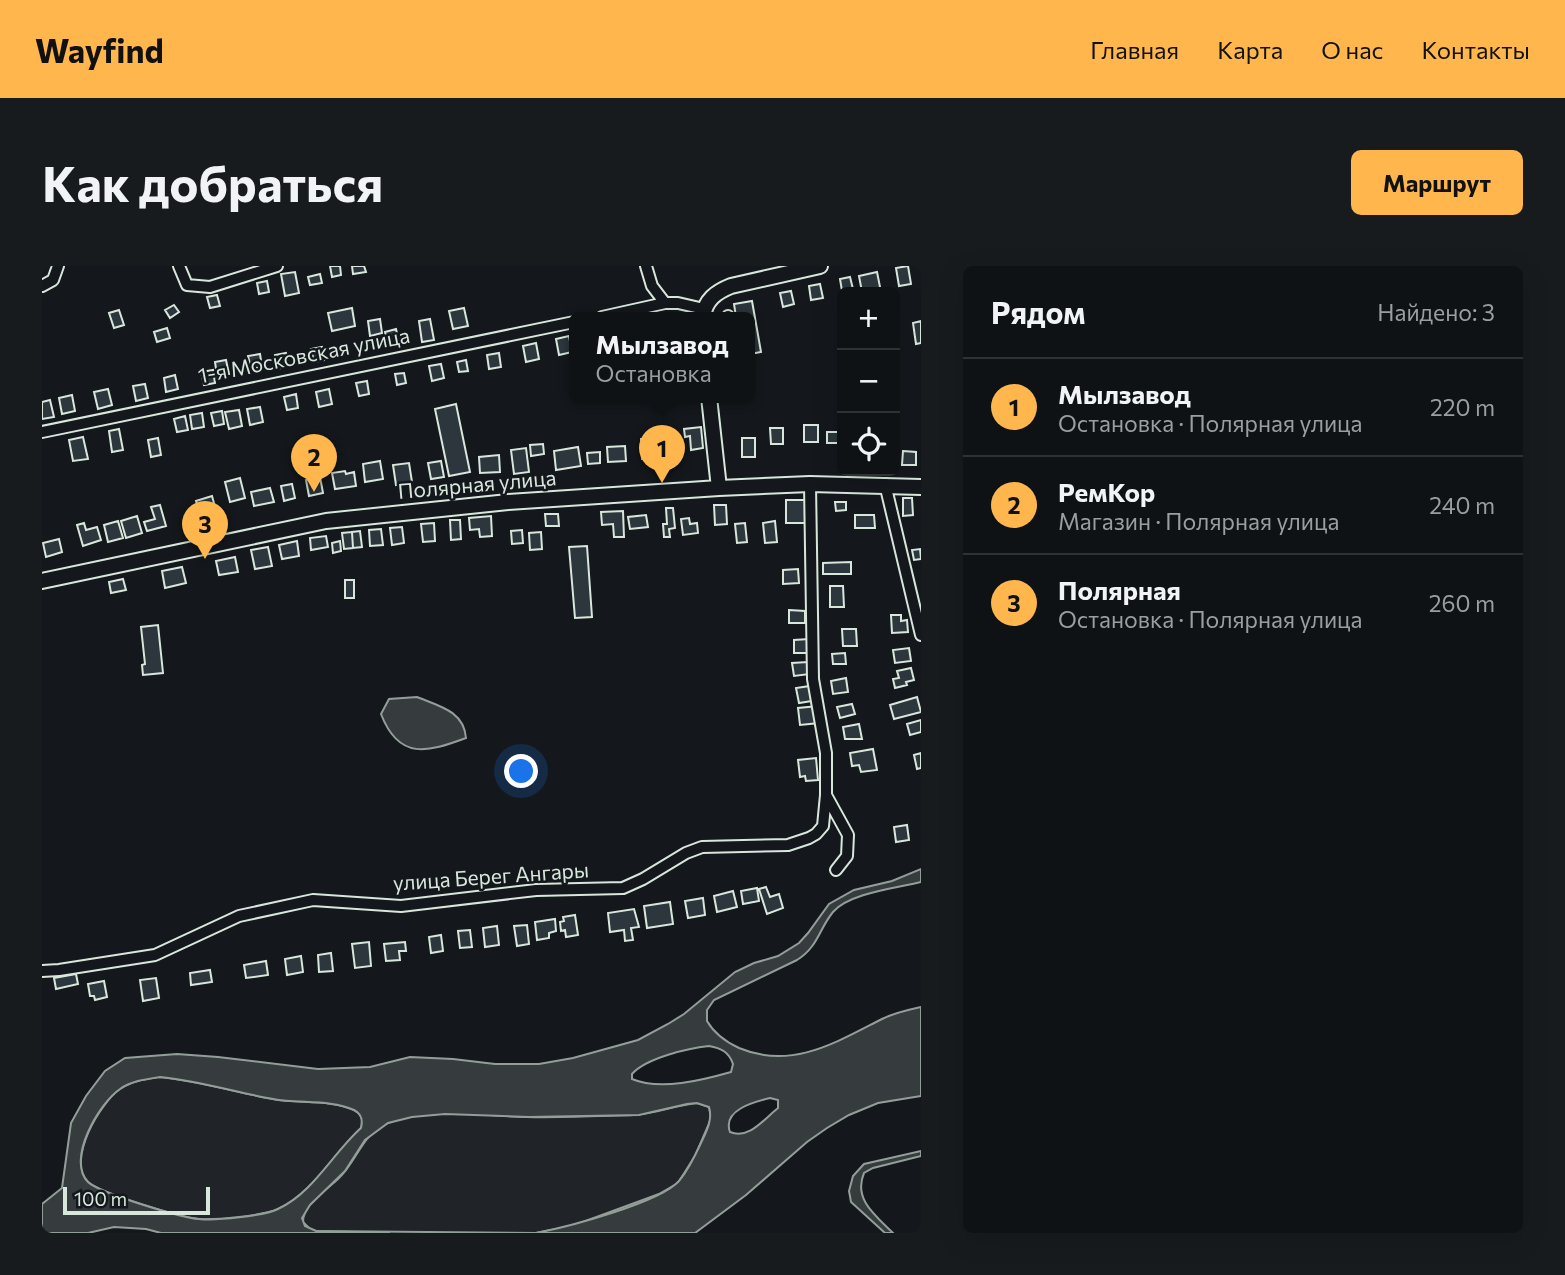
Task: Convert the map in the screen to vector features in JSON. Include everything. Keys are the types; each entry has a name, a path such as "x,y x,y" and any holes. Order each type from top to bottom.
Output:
{"main road":[{"path":"703,312 709,299 718,291 820,266"},
{"path":"710,403 719,488"},
{"name":"Полярная улица","path":"42,581 326,521 508,502 719,488 810,484 921,487"}],"street":[{"path":"42,286 52,280 58,266"},
{"path":"178,266 187,285 210,287 277,266"},
{"path":"646,266 652,286 665,303"},
{"path":"624,312 665,303 678,303 700,312"},
{"name":"1-я Московская улица","path":"42,432 569,323"},
{"name":"улица Берег Ангары","path":"42,971 155,955 239,916 313,900 401,906 536,890 623,888 702,847 788,845 816,834 823,826 826,795 825,753 813,679 810,484"},
{"path":"885,484 921,635"},
{"path":"826,795 848,835 847,856 836,870"}],"shaded area":[{"path":"417,697 442,707 461,721 466,738 427,749 406,746 397,740 381,714 389,699"},
{"path":"921,869 921,882 862,896 840,906 828,918 814,944 804,955 714,1000 707,1010 707,1021 725,1040 739,1048 758,1054 795,1055 829,1045 890,1015 921,1007 921,1096 878,1103 827,1128 695,1233 536,1233 633,1206 653,1198 679,1181 694,1158 710,1121 709,1107 697,1103 639,1115 529,1117 445,1114 412,1117 388,1123 365,1140 345,1171 310,1205 302,1218 305,1226 316,1231 390,1233 161,1233 114,1227 88,1233 42,1233 42,1204 62,1188 71,1123 86,1096 105,1071 125,1058 177,1054 318,1069 370,1067 410,1057 495,1064 539,1064 573,1058 638,1040 668,1024 735,972 778,956 799,943 829,904 854,890 892,881","holes":["709,1046 721,1049 729,1056 733,1064 731,1072 695,1081 668,1084 632,1079 632,1074 647,1063","160,1077 273,1099 345,1107 360,1115 361,1128 302,1193 278,1209 251,1216 199,1219 141,1204 95,1187 82,1172 83,1147 103,1106 124,1086","770,1098 778,1100 778,1108 762,1123 744,1133 730,1132 731,1118 748,1105"]},
{"path":"160,1077 273,1099 345,1107 360,1115 361,1128 302,1193 278,1209 251,1216 216,1219 199,1219 176,1214 96,1187 88,1182 82,1172 83,1147 103,1106 124,1086"},
{"path":"697,1103 709,1107 711,1118 695,1156 678,1183 659,1194 572,1226 536,1233 316,1231 303,1222 311,1203 339,1178 372,1133 379,1127 404,1118 439,1113 540,1117 634,1115"},
{"path":"921,1151 921,1156 873,1168 864,1173 861,1191 873,1213 893,1233 885,1233 851,1202 849,1191 853,1176 864,1164"}],"building":[{"path":"330,266 340,266 341,275 332,277"},
{"path":"352,266 364,266 366,272 353,274"},
{"path":"908,266 911,284 899,286 896,268"},
{"path":"295,272 299,293 285,296 281,274"},
{"path":"877,272 880,287 861,287 859,276"},
{"path":"320,274 322,283 310,285 308,277"},
{"path":"850,277 852,287 841,287 840,279"},
{"path":"267,281 269,292 259,294 257,283"},
{"path":"820,284 823,298 811,300 809,286"},
{"path":"791,291 794,304 783,307 780,293"},
{"path":"217,295 220,306 210,308 207,297"},
{"path":"752,301 754,312 735,312 734,304"},
{"path":"174,305 179,312 170,318 165,310"},
{"path":"352,308 355,326 332,331 328,313"},
{"path":"464,308 468,326 453,329 449,311"},
{"path":"119,310 124,325 114,328 109,313"},
{"path":"755,318 761,352 755,353"},
{"path":"380,319 382,333 370,336 368,321"},
{"path":"430,319 434,340 422,342 419,321"},
{"path":"921,321 921,343 916,344 913,323"},
{"path":"167,328 170,338 157,342 154,332"},
{"path":"396,329 399,343 388,345 385,332"},
{"path":"569,336 569,353 559,355 556,339"},
{"path":"536,343 539,359 526,362 523,346"},
{"path":"322,347 325,360 314,362 311,349"},
{"path":"286,353 289,366 277,369 275,355"},
{"path":"499,353 501,367 489,369 487,355"},
{"path":"260,354 262,367 251,369 248,356"},
{"path":"226,360 229,374 217,376 215,362"},
{"path":"466,360 468,371 459,372 457,362"},
{"path":"441,364 444,378 432,381 429,366"},
{"path":"213,370 215,383 204,385 201,372"},
{"path":"404,373 406,383 397,385 395,374"},
{"path":"175,375 178,389 166,392 164,378"},
{"path":"367,381 369,394 359,396 356,383"},
{"path":"145,384 148,398 136,401 133,386"},
{"path":"108,389 112,405 98,409 94,392"},
{"path":"329,389 332,404 319,407 316,392"},
{"path":"296,394 298,408 287,410 284,397"},
{"path":"72,395 75,411 62,414 59,398"},
{"path":"50,400 54,417 42,419 42,402"},
{"path":"456,404 470,472 449,476 435,409"},
{"path":"260,407 263,422 250,425 247,409"},
{"path":"239,410 242,426 229,429 225,412"},
{"path":"222,411 224,424 214,426 211,413"},
{"path":"202,413 204,427 192,429 190,415"},
{"path":"185,416 188,430 177,432 174,419"},
{"path":"804,425 818,425 818,442 804,442"},
{"path":"701,427 703,448 691,450 690,436 685,437 684,429"},
{"path":"770,428 783,428 783,444 771,444"},
{"path":"119,429 123,450 112,452 109,431"},
{"path":"827,432 837,432 837,443 827,443"},
{"path":"83,437 88,459 73,461 69,440"},
{"path":"158,438 161,455 151,457 148,440"},
{"path":"660,438 661,458 642,459 641,439"},
{"path":"742,438 755,438 755,457 742,457"},
{"path":"543,444 544,454 531,456 530,445"},
{"path":"625,446 626,461 608,462 607,447"},
{"path":"665,446 676,446 677,460 665,461"},
{"path":"578,447 581,466 556,470 554,451"},
{"path":"526,448 529,472 514,474 511,450"},
{"path":"903,451 916,452 916,465 902,465"},
{"path":"600,452 600,463 588,464 587,453"},
{"path":"499,455 500,472 480,473 479,457"},
{"path":"380,461 383,479 365,482 363,464"},
{"path":"441,461 444,477 431,479 428,463"},
{"path":"409,463 412,482 396,485 393,465"},
{"path":"345,471 346,474 354,472 356,486 335,489 332,473"},
{"path":"320,477 323,493 309,496 306,480"},
{"path":"240,478 245,498 230,502 225,482"},
{"path":"292,484 295,498 284,501 281,486"},
{"path":"270,488 274,502 254,506 251,492"},
{"path":"212,496 217,514 201,518 196,501"},
{"path":"903,498 912,498 913,515 903,516"},
{"path":"786,500 807,500 807,523 786,523"},
{"path":"835,502 846,502 846,510 836,511"},
{"path":"160,505 166,526 147,531 144,522 155,519 151,507"},
{"path":"714,505 726,505 727,524 715,525"},
{"path":"666,508 673,508 675,528 669,529 670,537 664,537"},
{"path":"623,511 624,537 614,537 613,524 602,525 601,512"},
{"path":"545,514 558,514 559,526 546,526"},
{"path":"646,515 648,527 630,529 628,517"},
{"path":"855,515 874,515 875,528 855,528"},
{"path":"137,516 142,533 126,538 121,521"},
{"path":"491,516 492,536 480,537 479,529 470,530 469,518"},
{"path":"689,518 690,524 697,523 698,533 683,535 681,519"},
{"path":"450,520 460,520 461,539 451,540"},
{"path":"118,521 123,538 108,542 104,525"},
{"path":"775,521 777,542 765,543 763,523"},
{"path":"84,523 86,530 97,527 101,540 83,546 77,525"},
{"path":"434,523 435,541 423,542 421,524"},
{"path":"745,523 747,542 737,543 735,524"},
{"path":"402,527 404,543 392,545 390,528"},
{"path":"381,529 383,545 370,546 369,530"},
{"path":"522,530 523,543 512,544 511,531"},
{"path":"360,531 362,547 353,548 352,532"},
{"path":"352,532 353,548 344,549 342,533"},
{"path":"541,532 542,549 530,550 529,533"},
{"path":"326,536 328,547 311,550 310,538"},
{"path":"59,539 62,552 46,557 43,543"},
{"path":"297,541 299,556 282,559 279,545"},
{"path":"340,541 341,551 333,553 332,543"},
{"path":"587,546 592,617 575,618 569,547"},
{"path":"268,547 272,566 255,569 251,550"},
{"path":"920,549 921,559 914,560 912,550"},
{"path":"235,557 238,572 219,575 216,561"},
{"path":"851,562 851,574 823,574 823,563"},
{"path":"182,567 186,583 165,588 162,571"},
{"path":"798,569 799,583 783,584 783,570"},
{"path":"123,579 126,590 111,593 109,582"},
{"path":"345,580 354,580 354,598 345,598"},
{"path":"830,586 843,586 844,607 830,607"},
{"path":"789,610 805,611 805,623 789,623"},
{"path":"891,615 901,615 901,621 907,620 908,632 892,633"},
{"path":"158,625 163,673 143,675 142,665 145,664 141,627"},
{"path":"842,629 856,629 857,646 843,646"},
{"path":"809,639 810,653 794,653 794,640"},
{"path":"909,648 911,661 895,663 893,650"},
{"path":"845,653 846,664 833,664 832,654"},
{"path":"808,662 810,674 794,676 792,663"},
{"path":"911,668 914,680 895,688 893,679 899,678 897,671"},
{"path":"846,678 848,692 833,694 831,681"},
{"path":"810,686 812,701 799,703 796,688"},
{"path":"917,697 921,712 894,719 890,705"},
{"path":"852,704 855,714 840,718 837,707"},
{"path":"818,706 819,723 800,725 798,708"},
{"path":"921,720 921,732 910,735 907,724"},
{"path":"859,724 862,739 845,739 843,727"},
{"path":"873,749 877,770 861,772 859,765 852,766 850,753"},
{"path":"921,753 921,768 917,769 914,755"},
{"path":"816,758 818,780 806,781 805,776 800,777 798,760"},
{"path":"907,825 909,840 896,842 894,827"},
{"path":"766,887 770,897 779,894 783,908 767,914 759,889"},
{"path":"757,888 759,901 743,904 741,891"},
{"path":"733,891 737,907 717,912 714,896"},
{"path":"703,898 705,915 688,918 685,901"},
{"path":"670,902 673,924 647,928 644,906"},
{"path":"634,909 639,927 631,928 633,940 625,941 624,930 610,932 608,913"},
{"path":"575,915 578,935 566,937 565,930 561,931 560,922 564,921 563,917"},
{"path":"555,919 556,931 549,933 549,938 537,940 535,922"},
{"path":"527,925 529,944 517,946 514,926"},
{"path":"497,926 499,945 485,947 483,928"},
{"path":"470,930 472,947 460,948 458,931"},
{"path":"441,935 443,951 431,953 429,937"},
{"path":"369,942 371,966 355,968 352,944"},
{"path":"405,942 406,951 399,951 400,960 386,961 384,944"},
{"path":"331,953 333,971 319,972 318,955"},
{"path":"301,956 303,972 287,975 285,959"},
{"path":"266,961 268,975 246,978 244,965"},
{"path":"210,970 212,982 191,985 190,973"},
{"path":"76,974 78,984 56,989 54,978"},
{"path":"156,978 159,998 143,1001 140,980"},
{"path":"104,981 107,997 95,1000 94,996 90,996 88,984"}],"place":[{"name":"Мылзавод","path":"662,483"},
{"name":"РемКор","path":"314,492"},
{"name":"Полярная","path":"205,559"}]}
